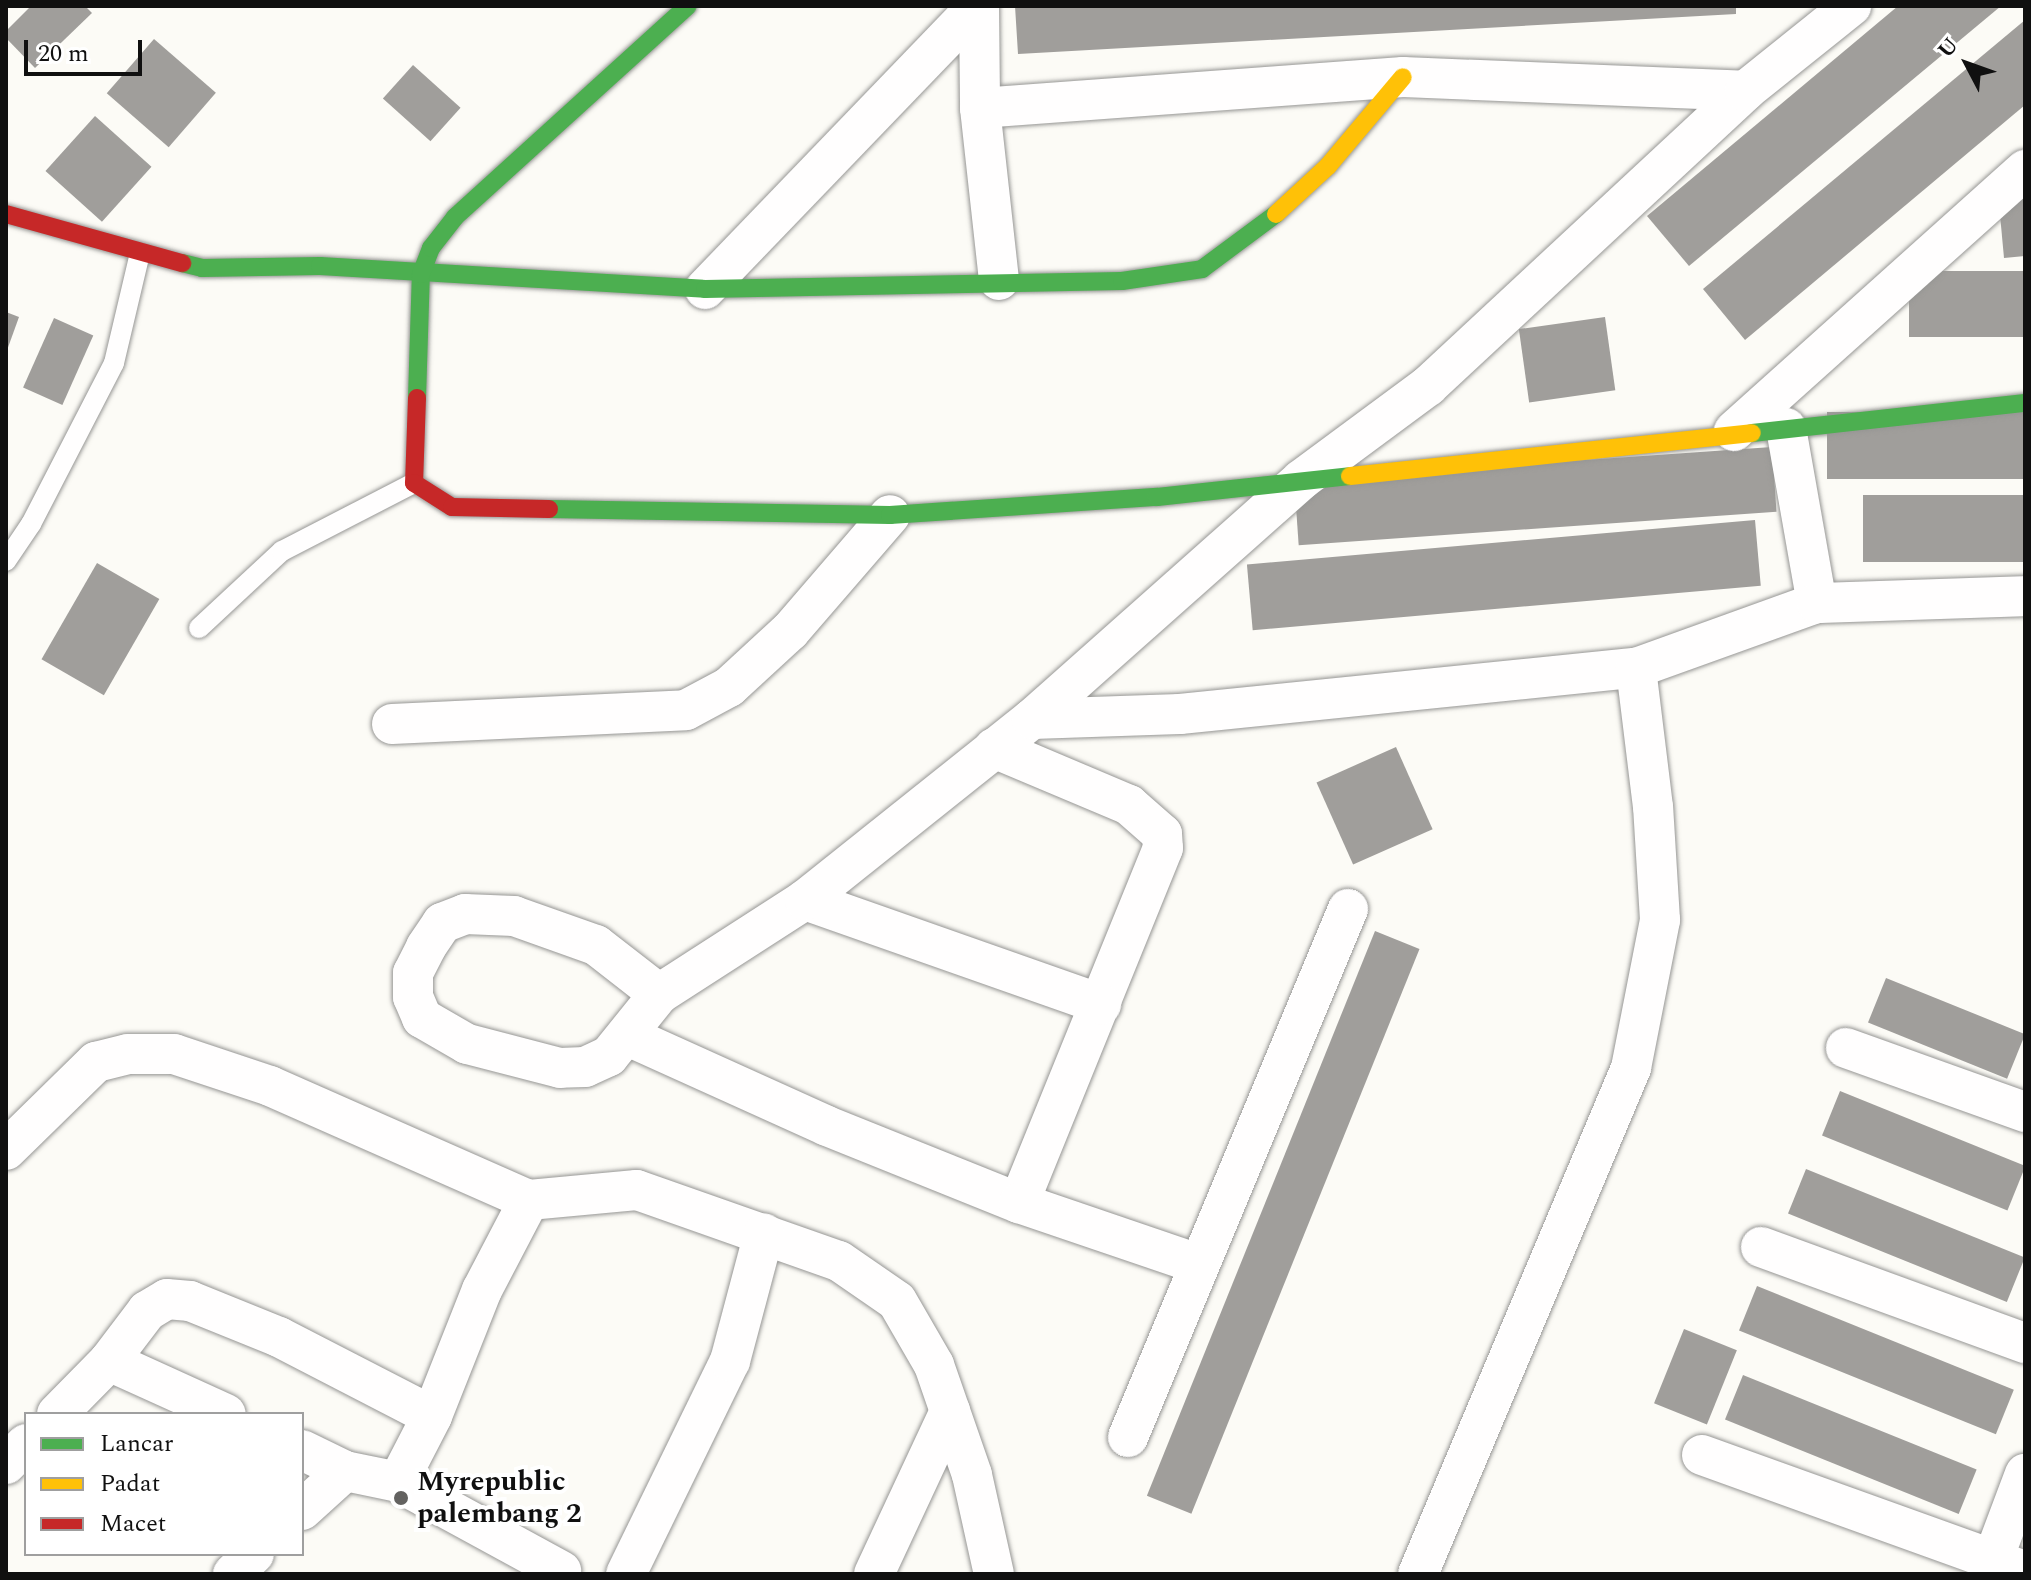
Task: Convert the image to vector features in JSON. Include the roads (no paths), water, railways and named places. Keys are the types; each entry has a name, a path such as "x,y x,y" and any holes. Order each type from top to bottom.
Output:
{"street":[{"path":"688,6 455,217 431,248 421,274 414,483 452,507 890,515 1157,497 1734,431 2025,403"},
{"path":"705,289 978,6"},
{"path":"978,6 980,108 999,280"},
{"path":"659,994 596,945 533,922 483,914 442,923 413,973 413,997 422,1018 436,1031 510,1059 560,1068 585,1067 609,1056 659,994 805,900 1032,719 1301,480 1428,386 1745,91 1851,6"},
{"path":"980,108 1403,77 1745,91"},
{"path":"6,214 202,268 320,266 705,289 999,280 1122,281 1202,269 1279,211 1328,166 1403,77"},
{"path":"1734,431 2024,172"},
{"path":"1786,428 1817,603"},
{"path":"392,724 686,710 729,687 780,641 890,515"},
{"path":"1032,719 1180,714 1636,668 1817,603 2025,596"},
{"path":"1418,1574 1631,1068 1660,920 1653,807 1636,668"},
{"path":"994,748 1129,805 1162,834 1163,848 1019,1203"},
{"path":"805,900 1101,1004"},
{"path":"1128,1437 1348,909"},
{"path":"628,1036 711,1077 1019,1203 1198,1264"},
{"path":"1846,1048 2025,1112"},
{"path":"6,1150 96,1062 128,1054 174,1054 270,1086 529,1200 637,1190 839,1261 897,1301 934,1365 972,1475 994,1574"},
{"path":"398,1482 432,1416 482,1290 529,1200"},
{"path":"626,1574 699,1435 730,1361 764,1233"},
{"path":"1761,1247 2025,1343"},
{"path":"59,1412 109,1361 147,1311 167,1299 190,1301 279,1337 432,1416"},
{"path":"109,1361 222,1412"},
{"path":"874,1574 950,1411"},
{"path":"6,1464 24,1446"},
{"path":"304,1451 345,1471 398,1482 563,1573"},
{"path":"1702,1455 2009,1565 2025,1474"},
{"path":"304,1508 345,1471"},
{"path":"233,1574 252,1556"}],"lane":[{"path":"6,561 31,524 114,363 140,253"},
{"path":"199,628 282,551 414,483"}],"place":[{"name":"Myrepublic palembang 2","path":"401,1498"}]}
